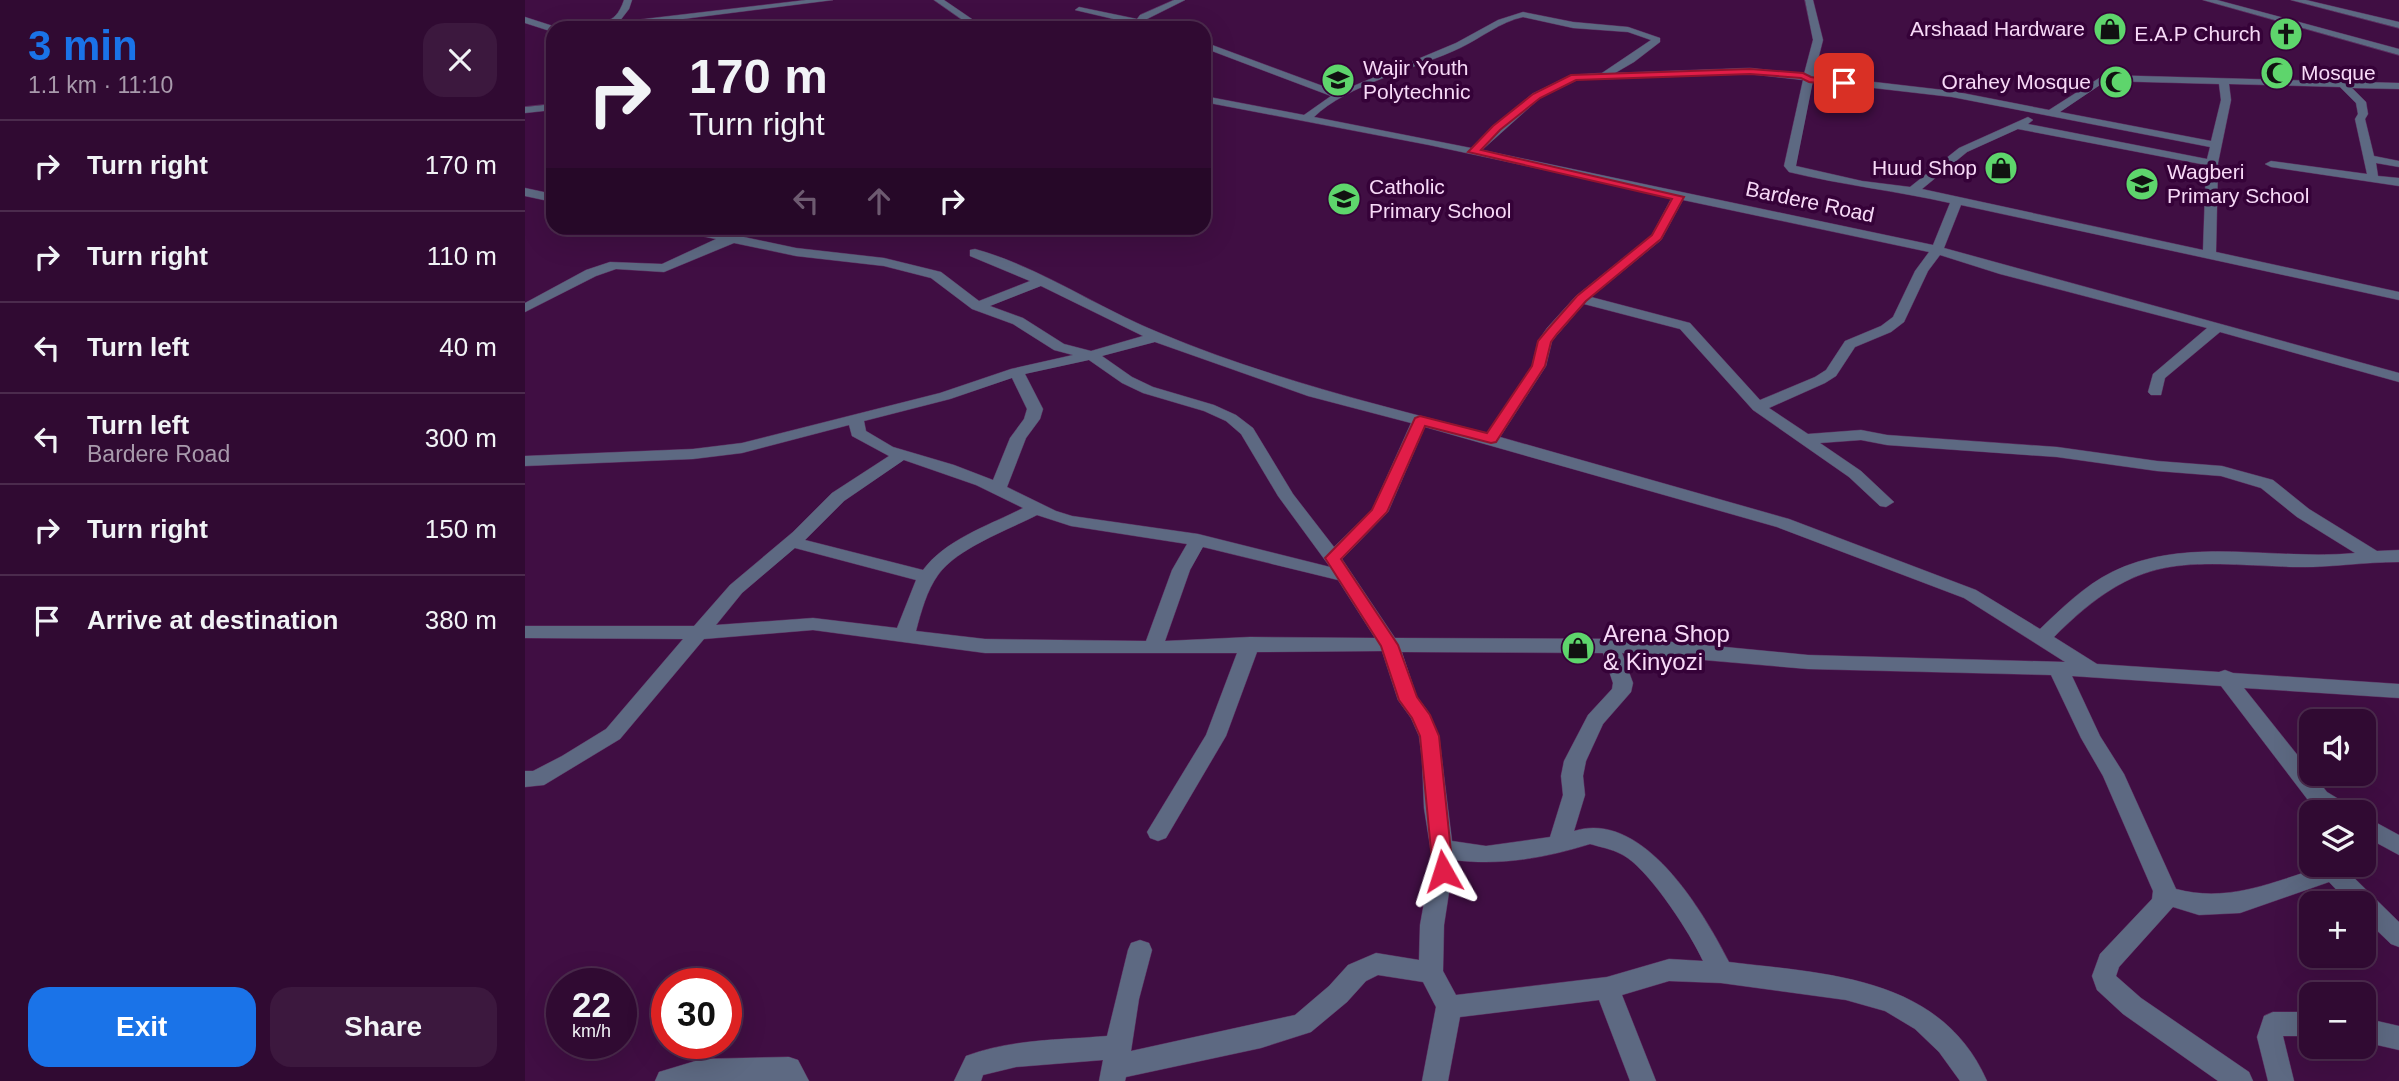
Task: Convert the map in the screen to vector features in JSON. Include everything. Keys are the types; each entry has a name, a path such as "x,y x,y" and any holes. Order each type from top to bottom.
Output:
{"street":[{"path":"614,21 625,9 628,0"},
{"path":"646,21 829,0"},
{"path":"938,0 969,21"},
{"path":"1140,21 1147,14 1181,0"},
{"path":"1809,0 1818,40 1797,123 1790,166 1793,170 1862,185 1913,191 2399,296"},
{"path":"2207,0 2399,52"},
{"path":"2295,0 2399,25"},
{"path":"1079,10 1134,21"},
{"path":"1306,120 1315,109 1339,95 1457,46 1517,15 1534,15 1574,25 1618,29 1661,38 1631,60 1600,75"},
{"path":"525,20 546,28"},
{"path":"525,29 546,29"},
{"path":"1211,48 1339,95"},
{"path":"1473,152 1536,96 1575,77 1750,71 1952,94 2215,145"},
{"path":"1913,191 1931,174 1948,166 1963,150 2020,126 2104,78 2399,86"},
{"path":"2209,256 2211,163 2226,100 2224,82"},
{"path":"2341,83 2361,102 2363,114 2360,119 2373,177"},
{"name":"Bardere Road","path":"1211,100 1473,152 1937,250 2399,378"},
{"path":"525,110 546,108"},
{"path":"2020,126 2211,163"},
{"path":"2153,152 2173,137"},
{"path":"2370,159 2399,164"},
{"path":"2271,164 2399,182"},
{"path":"525,192 546,196"},
{"path":"1491,439 1539,366 1545,341 1581,299 1657,237 1678,197"},
{"path":"1758,407 1820,380 1831,373 1850,344 1893,325 1903,314 1922,271 1937,250 1957,201"},
{"path":"709,235 814,255 873,260 936,275 977,306 1018,321 1059,347 1091,355 1148,390 1209,408 1231,418 1247,431 1286,496 1333,558 1389,645 1408,700 1420,715 1429,736 1443,871 1432,925 1431,972 1449,1007 1436,1081"},
{"path":"525,308 591,273 615,265 664,268 730,240 733,235"},
{"path":"975,253 1042,281 1088,306 1156,337 1313,393 1491,439 1783,523 1905,567 1970,594 2093,670"},
{"path":"977,306 1042,281"},
{"path":"1581,299 1685,326 1758,407 1808,439 1855,474 1886,502"},
{"path":"2156,392 2158,377 2218,326"},
{"path":"525,461 693,454 742,448 856,420 945,396 1016,372 1156,337"},
{"path":"998,489 1018,438 1032,419 1035,409 1016,372"},
{"path":"856,420 858,433 864,439 948,468 998,489 1035,509 1071,521 1198,540 1342,575"},
{"path":"1333,558 1379,512 1420,421"},
{"path":"1808,439 1861,435 1888,440 2057,452 2157,466 2222,471 2267,484 2303,513 2372,556"},
{"path":"525,779 536,779 613,734 736,589 793,542 838,497 902,454"},
{"path":"905,634 927,577 938,564 1035,509"},
{"path":"1153,647 1181,570 1198,540"},
{"path":"793,542 927,577"},
{"path":"2041,639 2073,607 2119,576 2157,562 2189,558 2319,561 2399,556"},
{"path":"525,632 699,633 813,624 985,646 1610,646 1821,662 2008,670 2058,668 2225,677 2399,691"},
{"path":"1158,832 1216,736 1249,644"},
{"path":"1559,845 1574,795 1572,776 1575,761 1595,720 1621,692 1623,683 1610,646"},
{"path":"2058,668 2091,738 2113,775 2162,880 2165,892 2163,903 2109,961 2104,976 2106,982 2132,1006 2240,1081"},
{"path":"2225,677 2314,800"},
{"path":"2376,832 2399,846"},
{"path":"1441,849 1486,855 1559,845 1590,835 1629,847 1664,881 1705,939 1721,972"},
{"path":"2163,895 2199,905 2240,903 2320,877"},
{"path":"2339,877 2399,937"},
{"path":"1115,1065 1127,999 1140,950"},
{"path":"967,1081 975,1065 1016,1055 1115,1065 1261,1036 1302,1024 1338,994 1357,973 1376,964 1431,972"},
{"path":"1449,1007 1607,988 1669,970 1721,972 1839,988 1892,1003 1916,1014 1956,1051 1974,1081"},
{"path":"1607,988 1643,1081"},
{"path":"2281,1081 2273,1054 2271,1029 2273,1024 2280,1022 2299,1023"},
{"path":"2376,1033 2399,1038"},
{"path":"668,1081 702,1071 789,1069 796,1081"}],"place":[{"name":"Arshaad Hardware","path":"2110,29"},
{"name":"E.A.P Church","path":"2286,34"},
{"name":"Mosque","path":"2277,73"},
{"name":"Wajir Youth Polytechnic","path":"1338,80"},
{"name":"Orahey Mosque","path":"2116,82"},
{"name":"Huud Shop","path":"2001,168"},
{"name":"Wagberi Primary School","path":"2142,184"},
{"name":"Catholic Primary School","path":"1344,199"},
{"name":"Arena Shop & Kinyozi","path":"1578,648"}],"route":[{"path":"1443,871 1429,736 1420,715 1408,700 1389,645 1333,558 1379,512 1420,421 1491,439 1539,366 1545,341 1552,331 1581,299 1613,270 1657,237 1678,197 1473,152 1536,96 1575,77 1750,71 1803,75 1809,79 1844,83"}]}
